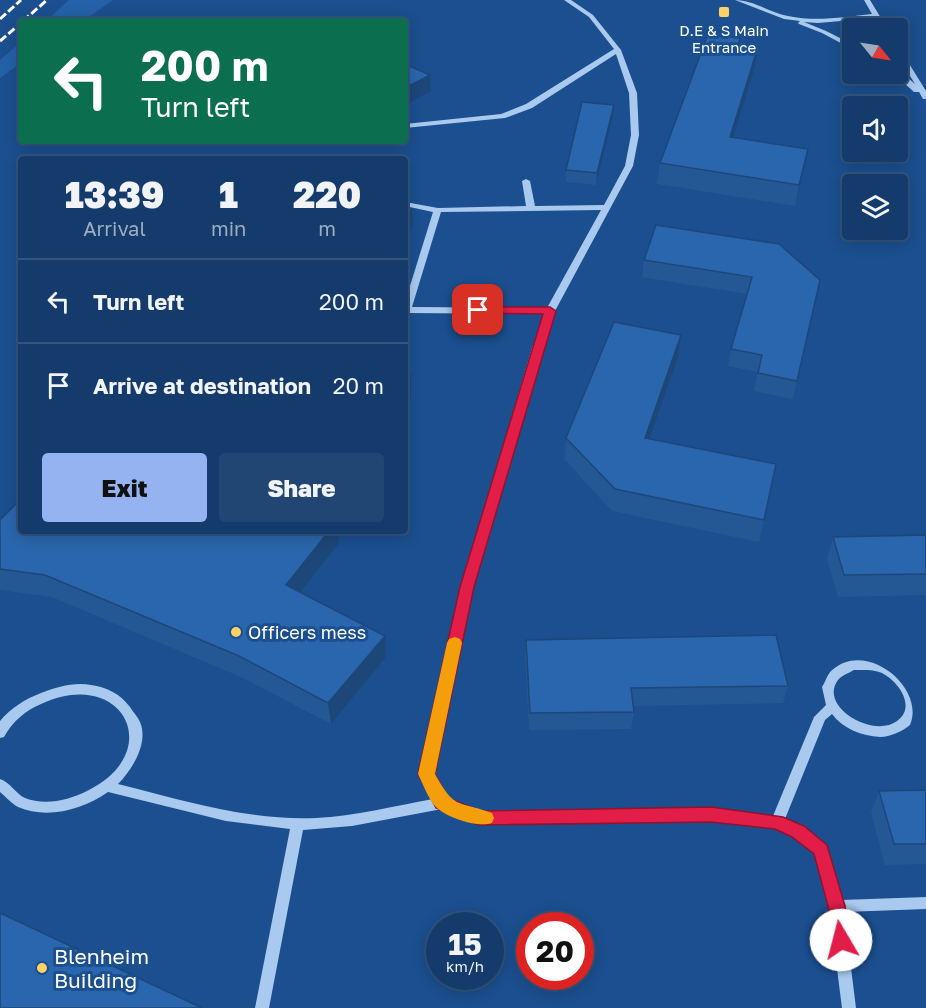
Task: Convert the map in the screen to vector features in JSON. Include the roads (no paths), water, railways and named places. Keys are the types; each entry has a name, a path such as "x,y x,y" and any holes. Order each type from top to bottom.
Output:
{"street":[{"path":"442,803 426,774 467,587 550,311 629,166 635,135 633,93 618,50 591,16 567,0"},
{"path":"738,0 824,32 842,42"},
{"path":"786,18 818,21 877,16 867,0"},
{"path":"408,126 502,116 529,106 618,50"},
{"path":"908,68 926,98"},
{"path":"908,82 926,98"},
{"path":"526,181 531,209"},
{"path":"408,205 438,210 606,207"},
{"path":"408,304 438,210"},
{"path":"408,310 550,311"},
{"path":"867,664 896,676 908,690 913,702 911,714 905,722 895,729 882,732 857,727 843,720 832,707 828,695 828,684 840,669 867,664"},
{"path":"0,733 18,711 39,698 67,689 91,689 112,696 129,710 136,727 136,748 126,768 110,787 75,804 49,808 25,804 5,792 0,784"},
{"path":"777,822 820,717 832,707"},
{"path":"110,787 178,806 231,817 298,824 357,820 442,803 479,818 711,815 777,822 798,832 821,850 836,906 849,1008"},
{"path":"262,1008 298,824"},
{"path":"836,906 926,903"}],"railway":[{"path":"0,19 21,0"},
{"path":"26,18 47,0"},
{"path":"0,41 18,26"}],"place":[{"name":"D.E & S Main Entrance","path":"724,12"},
{"name":"Officers mess","path":"236,632"},
{"name":"Blenheim Building","path":"42,968"}]}
